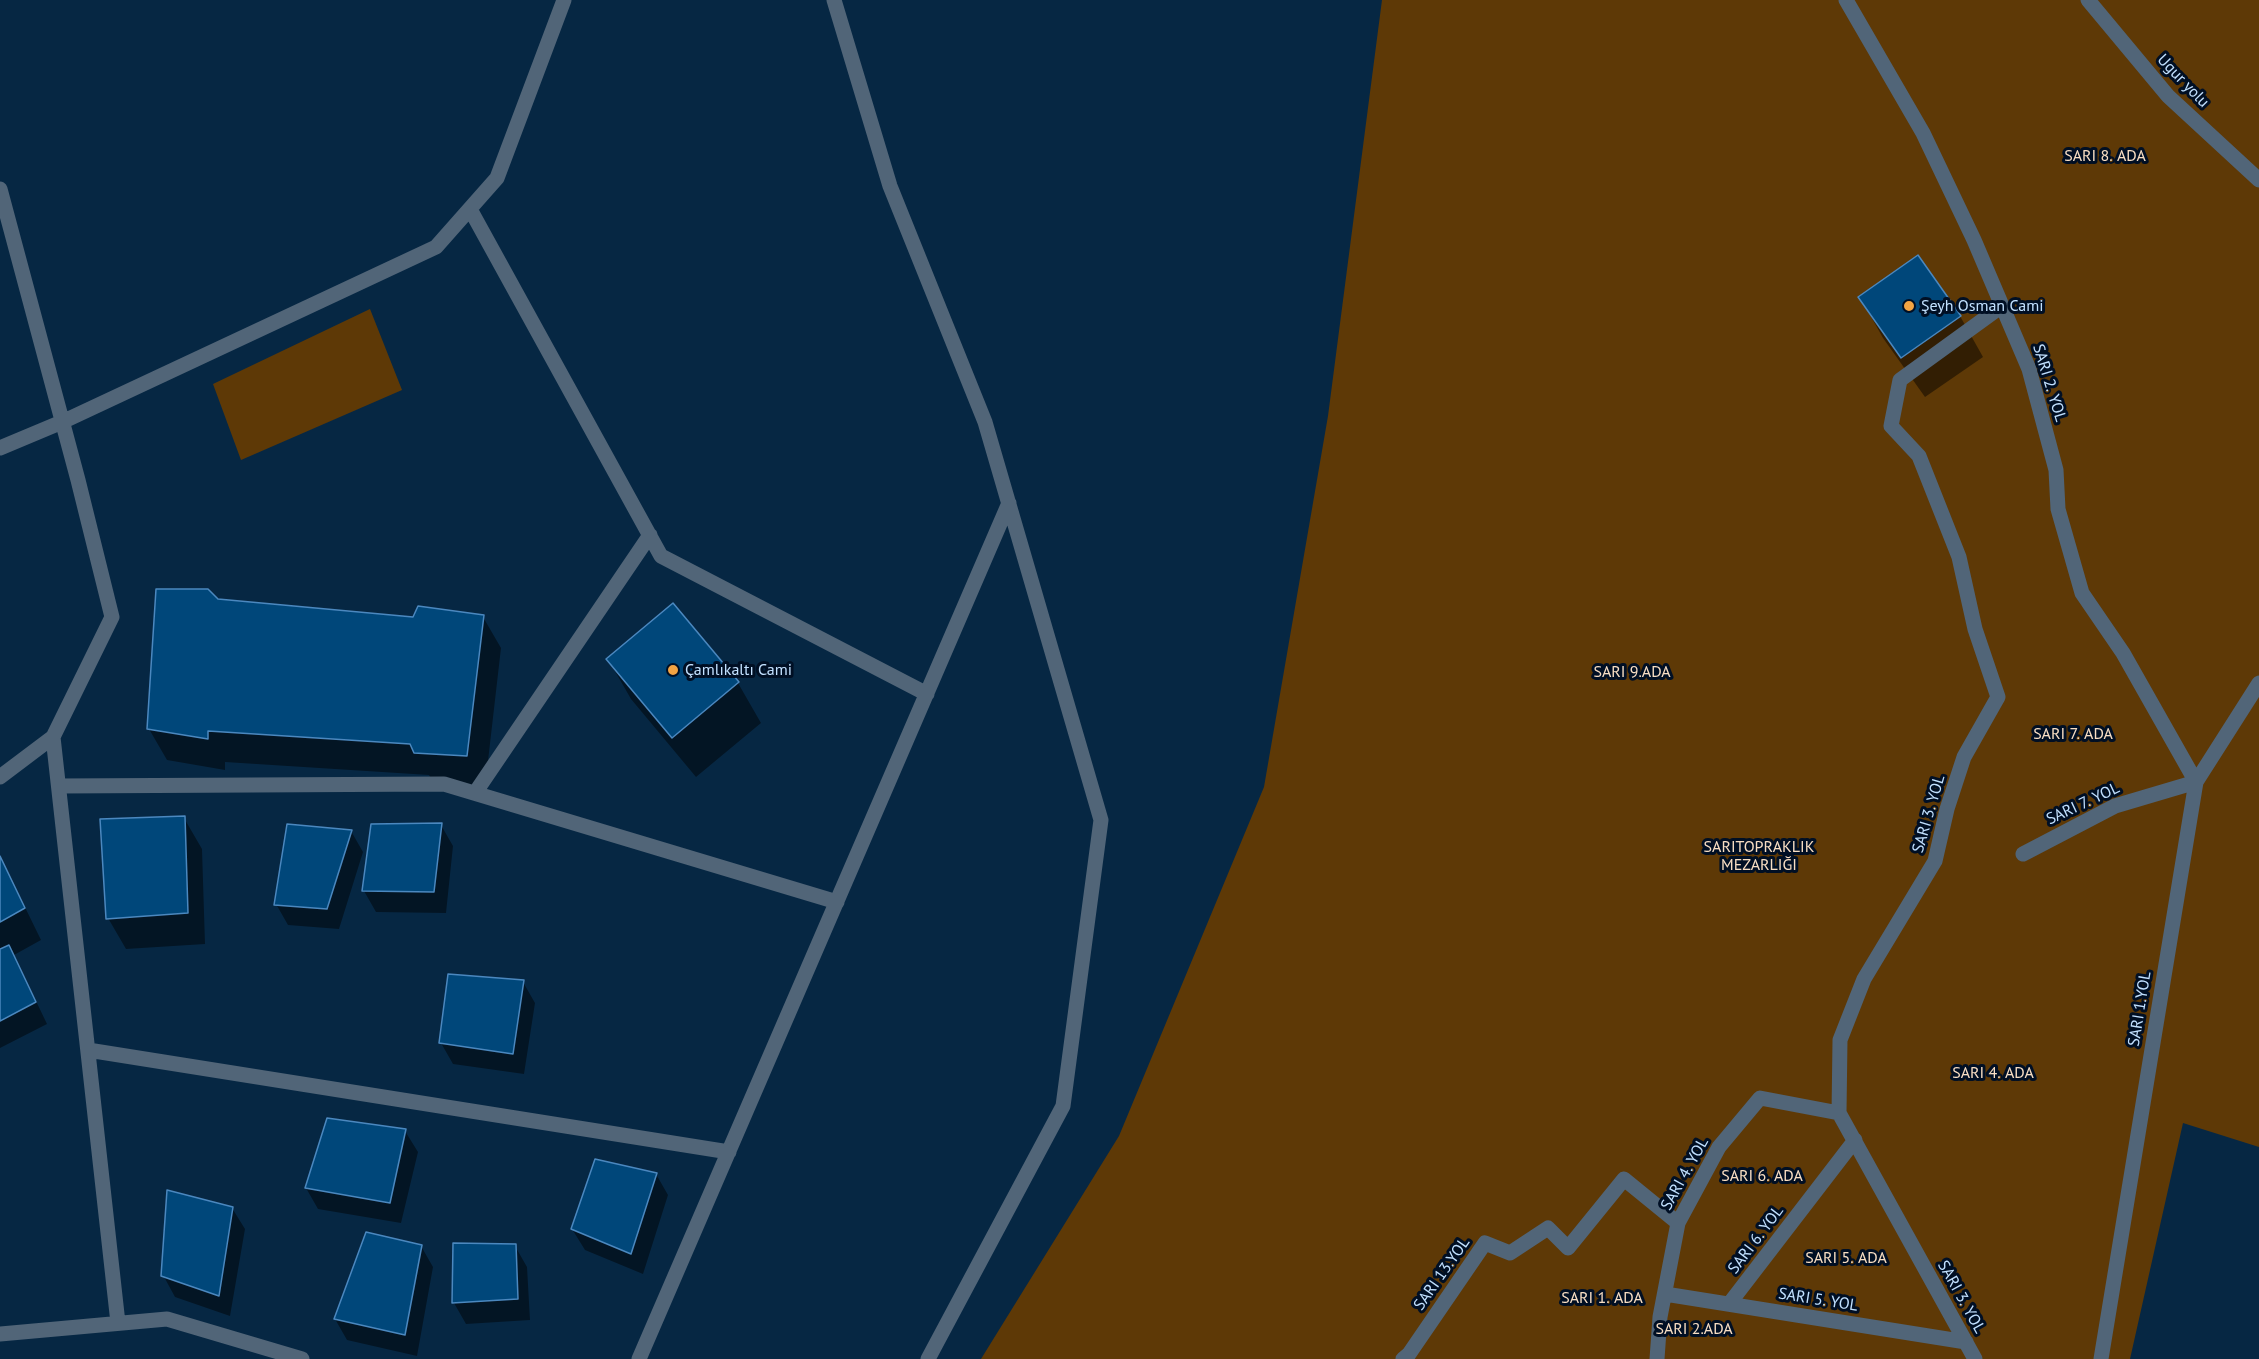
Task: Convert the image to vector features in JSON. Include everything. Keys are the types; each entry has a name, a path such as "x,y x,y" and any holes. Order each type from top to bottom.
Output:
{"street":[{"path":"0,448 62,422 436,247 497,178 564,0"},
{"path":"834,0 890,186 985,422 1101,820 1063,1106 928,1359"},
{"name":"SARI 2. YOL","path":"1846,0 1923,133 1974,240 2029,369 2056,470 2058,508 2082,593 2123,653 2196,782"},
{"name":"Ugur yolu","path":"2088,0 2168,96 2259,180"},
{"path":"0,189 112,617 53,736 0,777"},
{"path":"470,209 661,556 927,694"},
{"name":"SARI 3. YOL","path":"1975,1359 1839,1113 1840,1040 1864,979 1935,861 1947,809 1964,757 1998,697 1975,628 1959,557 1919,456 1891,426 1900,380 2002,306"},
{"path":"639,1359 1009,503"},
{"path":"475,793 650,535"},
{"name":"SARI 1.YOL","path":"2101,1359 2196,782 2259,682"},
{"path":"53,736 118,1323"},
{"name":"SARI 7. YOL","path":"2023,854 2115,806 2196,782"},
{"path":"59,786 444,784 837,902"},
{"path":"88,1050 729,1152"},
{"name":"SARI 4. YOL","path":"1657,1359 1665,1294 1678,1223 1719,1146 1760,1098 1839,1113"},
{"name":"SARI 6. YOL","path":"1730,1304 1855,1140"},
{"name":"SARI 13.YOL","path":"1403,1359 1409,1354 1485,1243 1510,1253 1548,1228 1568,1248 1624,1179 1678,1223"},
{"name":"SARI 5. YOL","path":"1665,1294 1966,1342"},
{"path":"0,1334 167,1319 302,1359"}],"green space":[{"name":"SARITOPRAKLIK MEZARLIĞI","path":"1382,0 2259,0 2259,1147 2183,1123 2130,1359 981,1359 1119,1136 1264,787 1328,416"},
{"path":"370,309 402,390 241,460 213,384"}],"building":[{"name":"Şeyh Osman Cami","path":"1918,255 1961,316 1901,358 1858,297"},
{"path":"156,589 208,589 218,599 413,617 418,606 484,615 467,756 414,753 410,744 208,731 208,739 147,729"},
{"name":"Çamlıkaltı Cami","path":"673,603 739,682 672,738 606,659"},
{"path":"185,816 188,913 106,919 100,819"},
{"path":"442,823 434,892 362,891 371,824"},
{"path":"287,824 352,830 327,909 274,905"},
{"path":"0,856 25,908 0,922"},
{"path":"9,945 36,1002 0,1021 0,949"},
{"path":"448,974 524,980 513,1054 439,1043"},
{"path":"327,1118 406,1129 390,1203 305,1188"},
{"path":"595,1159 657,1173 631,1254 571,1229"},
{"path":"167,1190 233,1207 219,1296 161,1276"},
{"path":"366,1232 422,1245 405,1335 334,1319"},
{"path":"453,1243 516,1244 518,1299 452,1303"}],"place":[{"name":"Şeyh Osman Cami","path":"1909,306"},
{"name":"Çamlıkaltı Cami","path":"673,670"}],"park label":[{"name":"SARI 8. ADA","path":"2105,156"},
{"name":"SARI 9.ADA","path":"1632,672"},
{"name":"SARI 7. ADA","path":"2073,734"},
{"name":"SARI 4. ADA","path":"1993,1073"},
{"name":"SARI 6. ADA","path":"1762,1176"},
{"name":"SARI 5. ADA","path":"1846,1258"},
{"name":"SARI 1. ADA","path":"1602,1298"},
{"name":"SARI 2.ADA","path":"1694,1329"}]}
